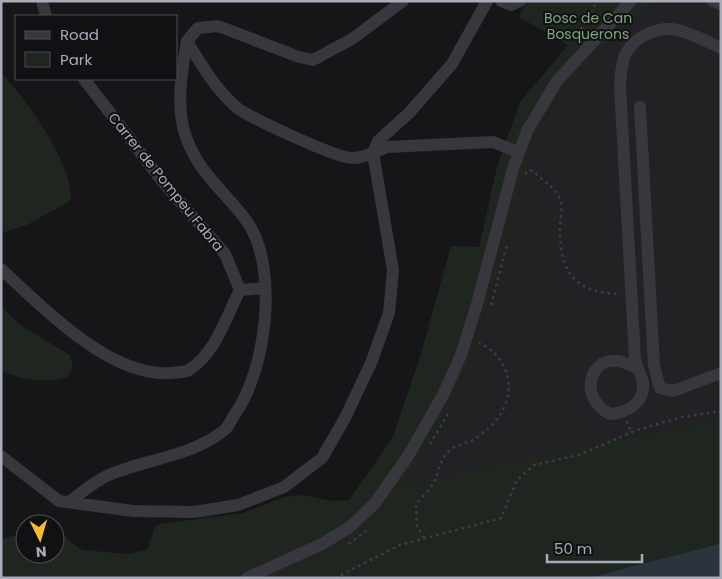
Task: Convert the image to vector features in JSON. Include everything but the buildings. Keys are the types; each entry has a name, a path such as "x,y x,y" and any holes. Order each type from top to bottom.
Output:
{"street":[{"path":"42,1 46,15"},
{"path":"69,502 108,475 189,450 224,432 240,408 257,369 265,329 264,288 260,248 248,223 196,161 183,127 180,93 187,41 198,28 218,26 268,46 313,60 352,39 403,1"},
{"path":"1,456 59,501 134,511 194,512 238,505 284,487 322,458 346,418 371,363 389,313 393,270 373,153 378,141 409,113 452,64 487,1"},
{"path":"501,1 511,5 520,1"},
{"path":"247,578 322,544 350,527 375,503 408,456 443,395 461,356 518,152 526,130 557,81 632,1"},
{"path":"713,1 721,4"},
{"path":"637,368 618,361 601,366 590,382 590,392 597,406 610,414 630,410 642,392 642,377 637,368 620,85 622,65 626,52 639,39 656,30 677,30 721,48"},
{"path":"187,41 214,85 236,108 305,142 351,158 373,153 387,146 493,142 518,152"},
{"name":"Carrer de Pompeu Fabra","path":"85,80 163,182 225,254 240,290"},
{"path":"640,107 654,366 660,388 673,391 721,373"},
{"path":"1,269 59,320 109,357 138,369 162,374 188,371 208,354 240,290 264,288"}],"path":[{"path":"578,59 572,51 578,34 597,1"},
{"path":"424,538 416,526 416,504 434,482 442,460 451,449 471,441 490,427 502,413 507,396 508,374 502,360 489,348 479,343"},
{"path":"335,578 400,545 501,518 517,480 534,465 579,455 636,430 682,418 721,411"}],"shaded area":[{"path":"678,1 721,1 721,419 399,487 440,424 467,368 494,284 517,190 531,143 558,96 618,32 649,5"},
{"path":"721,544 721,578 587,578"}],"green space":[{"name":"Bosc de Can Bosquerons","path":"526,1 678,1 649,6 618,32 558,96 531,143 494,284 467,368 440,424 400,486 721,419 721,544 587,578 1,578 1,539 15,536 15,564 65,564 65,537 83,550 127,554 147,550 155,527 160,524 243,513 284,497 303,495 332,501 349,500 393,437 421,354 451,246 479,247 497,167 520,102 568,45 519,17"},
{"path":"1,72 35,115 56,149 64,167 71,199 27,225 1,233"},
{"path":"1,306 19,324 70,355 73,367 68,377 42,381 18,377 1,371"}]}
